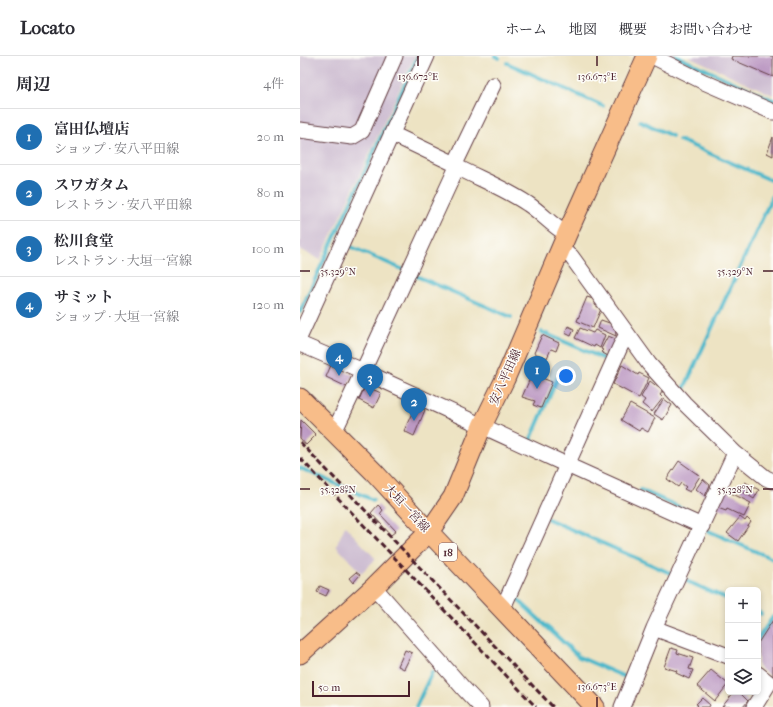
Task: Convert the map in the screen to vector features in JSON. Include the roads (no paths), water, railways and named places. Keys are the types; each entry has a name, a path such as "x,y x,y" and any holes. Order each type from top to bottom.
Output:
{"main road":[{"name":"安八平田線","path":"300,654 374,587 429,532 453,498 482,426 505,379 563,243 647,56"},
{"name":"大垣一宮線","path":"300,398 374,472 502,610 595,707"}],"street":[{"path":"300,130 352,137 362,132 395,56"},
{"path":"300,336 427,56"},
{"path":"652,56 704,82 773,112"},
{"path":"334,432 493,85"},
{"path":"392,134 515,195 539,212 558,230 563,243 571,256 649,364 684,403 735,453 766,478 773,481"},
{"path":"502,610 566,465 627,334"},
{"path":"300,344 363,371 702,526"},
{"path":"627,704 654,628 735,453"},
{"path":"374,587 481,707"},
{"path":"654,628 725,655"},
{"path":"754,707 770,683 761,676"}],"waterway":[{"path":"300,312 418,56"},
{"path":"495,56 499,58"},
{"path":"676,56 773,100"},
{"path":"507,63 603,106"},
{"path":"640,121 672,136"},
{"path":"679,140 773,181"},
{"path":"683,391 773,195"},
{"path":"349,246 404,270"},
{"path":"414,275 511,317"},
{"path":"542,332 609,361"},
{"path":"534,442 530,441 558,377"},
{"path":"300,468 373,500"},
{"path":"641,490 697,515"},
{"path":"548,519 670,573"},
{"path":"704,529 773,559"},
{"path":"684,580 725,598"},
{"path":"514,596 579,657 625,677"},
{"path":"761,635 773,617"},
{"path":"416,707 432,672"}],"railway":[{"path":"300,442 553,707"},
{"path":"300,458 536,707"}],"place":[{"name":"サミット","path":"339,376"},
{"name":"富田仏壇店","path":"537,389"},
{"name":"松川食堂","path":"370,397"},
{"name":"スワガタム","path":"414,421"}]}
